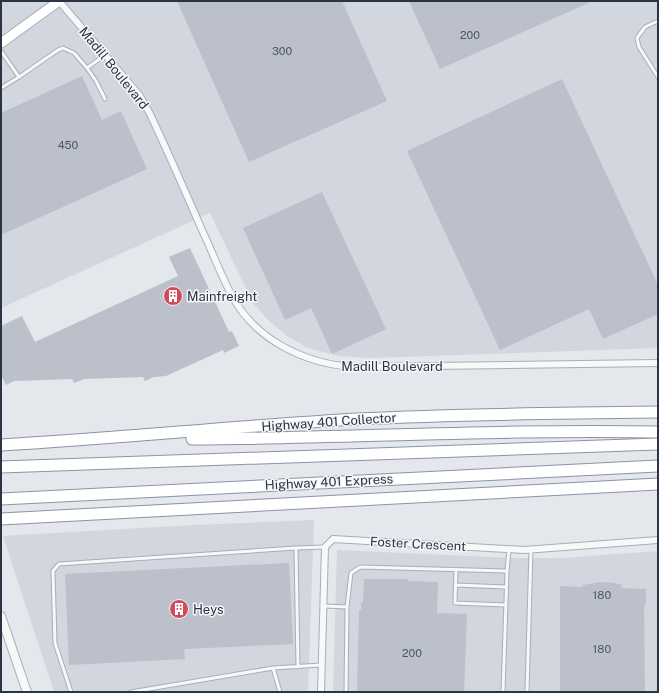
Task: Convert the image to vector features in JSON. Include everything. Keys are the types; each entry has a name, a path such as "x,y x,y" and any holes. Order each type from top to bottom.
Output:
{"highway":[{"name":"Highway 401 Collector","path":"1,444 95,440 410,417 472,414 658,412"},
{"path":"95,440 417,433 597,431 658,432"},
{"name":"Highway 401 Express","path":"1,467 658,444"},
{"name":"Highway 401 Express","path":"1,498 658,466"},
{"path":"1,520 658,484"}],"main road":[{"path":"1,43 59,1"}],"street":[{"name":"Madill Boulevard","path":"59,1 140,96 150,114 231,294 254,324 265,335 292,352 321,363 352,367 658,363"},
{"name":"Foster Crescent","path":"325,547 333,539 510,550 531,550 658,540"},
{"path":"321,692 325,547"},
{"path":"1,616 27,692"}],"lane":[{"path":"658,21 645,27 637,38 639,47 658,77"},
{"path":"1,88 63,48 74,54 86,68 96,81 105,99"},
{"path":"1,51 19,77"},
{"path":"86,68 105,54"},
{"path":"71,692 55,643 53,571 60,564 325,547"},
{"path":"296,548 298,667"},
{"path":"503,692 506,587 510,550"},
{"path":"527,692 531,550"},
{"path":"346,692 347,607 350,573 360,567 507,571"},
{"path":"456,569 455,603 506,605"},
{"path":"456,585 506,587"},
{"path":"324,606 347,607"},
{"path":"131,692 273,668 321,665"},
{"path":"273,668 280,692"}],"shaded area":[{"path":"1,1 658,1 658,348 371,358 339,356 308,348 287,336 268,320 253,303 210,213 1,308"},
{"path":"314,520 308,692 54,692 3,536 193,525"},
{"path":"337,550 516,558 562,558 658,551 658,692 333,692"}],"building":[{"path":"177,1 342,1 387,101 249,162"},
{"path":"409,1 593,1 440,69"},
{"path":"82,76 102,120 121,111 147,169 1,235 1,113"},
{"path":"562,79 658,285 658,314 603,339 589,309 500,350 407,151"},
{"path":"322,192 386,329 332,354 311,308 285,320 243,228"},
{"name":"Mainfreight","path":"190,248 229,332 232,331 239,346 224,353 223,350 166,376 154,377 145,381 143,377 84,379 74,383 72,379 14,381 6,385 1,375 1,326 22,316 35,342 178,276 169,257"},
{"name":"Heys","path":"289,563 293,644 184,649 185,659 69,665 65,574"},
{"path":"364,579 408,579 407,581 438,582 437,613 467,614 464,692 357,692 359,610 361,610 361,602 363,602"},
{"path":"601,582 622,585 621,588 646,589 646,604 644,606 645,692 560,692 560,586 583,587 583,585"}],"place":[{"name":"Mainfreight","path":"173,296"},
{"name":"Heys","path":"179,609"}]}
